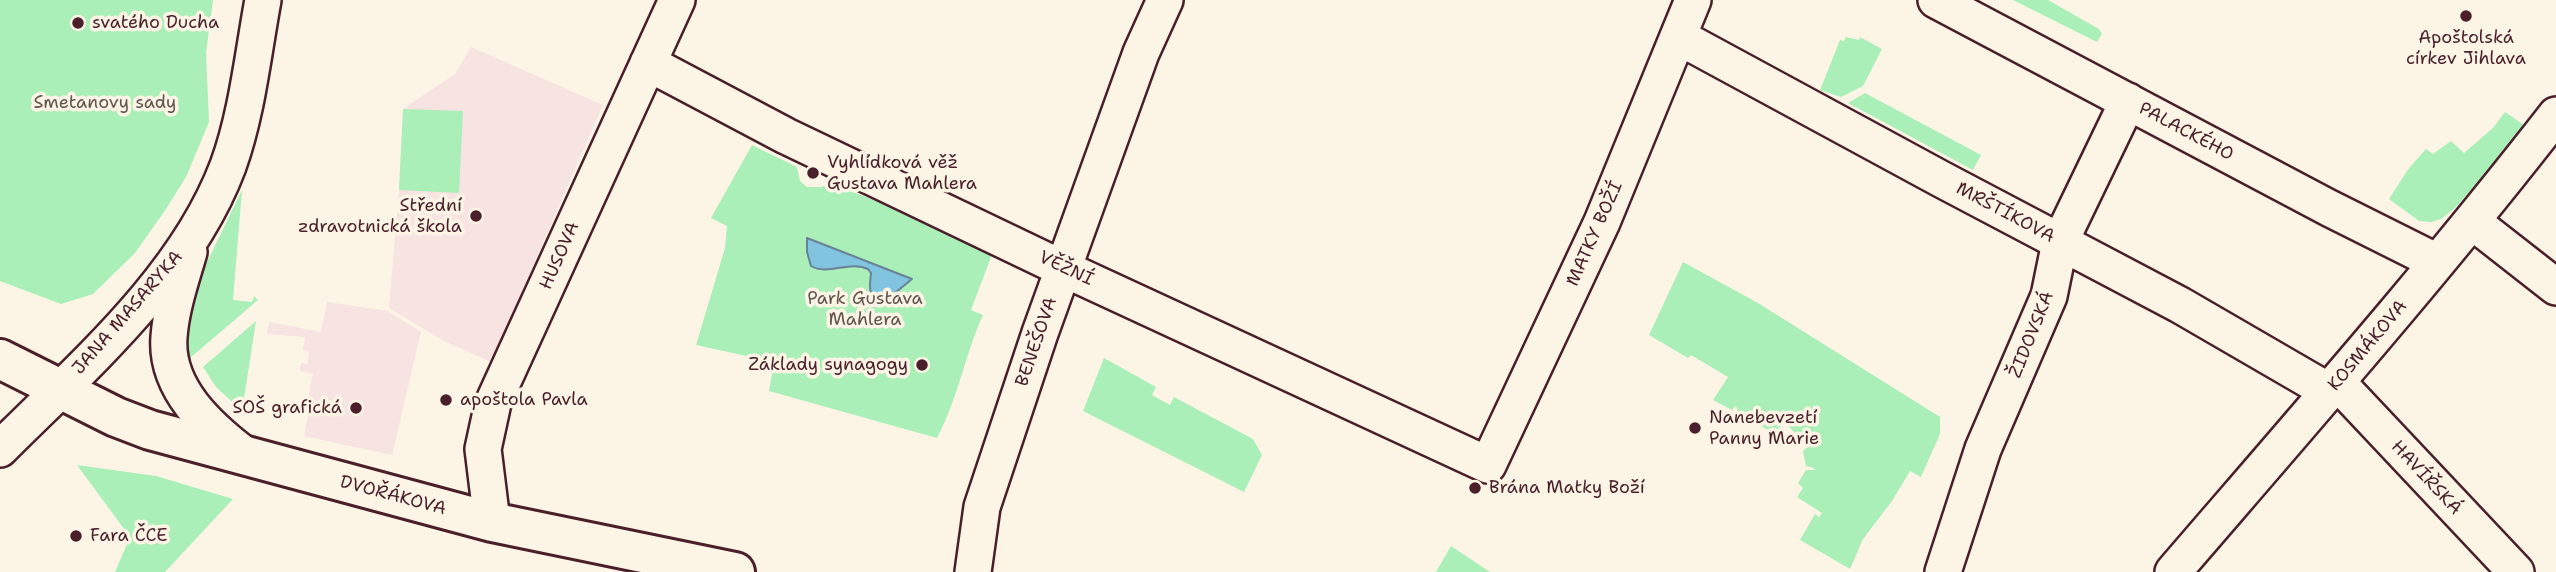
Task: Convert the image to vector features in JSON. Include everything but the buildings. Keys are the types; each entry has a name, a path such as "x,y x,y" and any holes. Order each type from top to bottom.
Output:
{"main road":[{"name":"DVOŘÁKOVA","path":"0,359 150,430 492,522 735,572"}],"street":[{"name":"JANA MASARYKA","path":"0,449 99,352 194,236 229,164 263,0"},
{"name":"HUSOVA","path":"492,522 483,449 493,403 677,0"},
{"name":"BENEŠOVA","path":"973,572 982,507 999,454 1062,267 1141,53 1165,0"},
{"name":"MATKY BOŽÍ","path":"1488,465 1602,222 1693,0"},
{"name":"PALACKÉHO","path":"1936,0 2437,262"},
{"name":"MRŠTÍKOVA","path":"1679,37 2334,387"},
{"name":"VĚŽNÍ","path":"648,63 786,136 1488,465"},
{"name":"ŽIDOVSKÁ","path":"1943,572 1983,449 2049,296 2060,242 2128,102"},
{"name":"KOSMÁKOVA","path":"2173,572 2473,222 2556,115"},
{"path":"2473,222 2556,287"},
{"name":"JANA MASARYKA","path":"194,236 172,313 168,340 172,366 185,395 200,417 245,455"},
{"name":"HAVÍŘSKÁ","path":"2334,387 2516,572"}],"shaded area":[{"name":"Střední zdravotnická škola","path":"471,47 603,105 491,362 444,341 389,308 403,109 455,74"},
{"path":"327,302 388,311 421,332 392,455 304,436 313,374 300,371 301,363 308,364 309,351 303,350 305,337 267,334 269,322 321,332"}],"green space":[{"name":"Smetanovy sady","path":"0,0 213,0 206,53 209,122 186,177 135,253 93,294 61,304 0,281"},
{"path":"2013,0 2048,0 2099,29 2102,34 2097,42"},
{"path":"1846,37 1859,40 1860,37 1882,49 1863,86 1841,97 1820,90 1840,40 1844,41"},
{"path":"1865,93 1981,155 1973,170 1848,103"},
{"path":"403,109 463,111 459,193 399,190"},
{"path":"2505,112 2527,127 2455,208 2441,219 2419,221 2389,199 2409,168 2426,149 2433,154 2451,141 2464,153 2493,128"},
{"name":"Park Gustava Mahlera","path":"752,145 797,167 800,181 807,187 821,187 831,183 994,249 971,310 983,315 951,408 937,438 769,391 774,362 696,345 725,248 727,226 711,218"},
{"path":"242,190 233,300 252,302 254,296 258,300 183,364 192,293"},
{"path":"1683,262 1758,303 1940,417 1940,434 1921,477 1910,471 1892,501 1863,539 1850,569 1800,540 1815,514 1819,517 1822,513 1797,497 1803,488 1798,483 1806,470 1815,470 1806,466 1803,451 1808,446 1784,422 1776,435 1758,424 1759,420 1756,418 1753,422 1736,412 1738,409 1735,406 1732,410 1713,400 1728,377 1649,335"},
{"path":"256,321 242,411 216,387 203,367"},
{"path":"1104,358 1156,387 1152,395 1170,405 1174,397 1253,439 1262,455 1244,492 1083,411"},
{"path":"77,465 156,476 233,499 165,572 115,572 130,537"},
{"path":"1451,546 1490,572 1436,572"}],"water":[{"path":"807,238 912,279 890,297 879,301 871,292 871,273 868,269 854,266 818,269 811,266"}],"place":[{"name":"Apoštolská církev Jihlava","path":"2466,16"},
{"name":"svatého Ducha","path":"78,23"},
{"name":"Vyhlídková věž Gustava Mahlera","path":"813,173"},
{"name":"Střední zdravotnická škola","path":"476,216"},
{"name":"Základy synagogy","path":"922,365"},
{"name":"apoštola Pavla","path":"446,400"},
{"name":"SOŠ grafická","path":"356,408"},
{"name":"Nanebevzetí Panny Marie","path":"1695,428"},
{"name":"Brána Matky Boží","path":"1475,488"},
{"name":"Fara ČCE","path":"76,536"}]}
